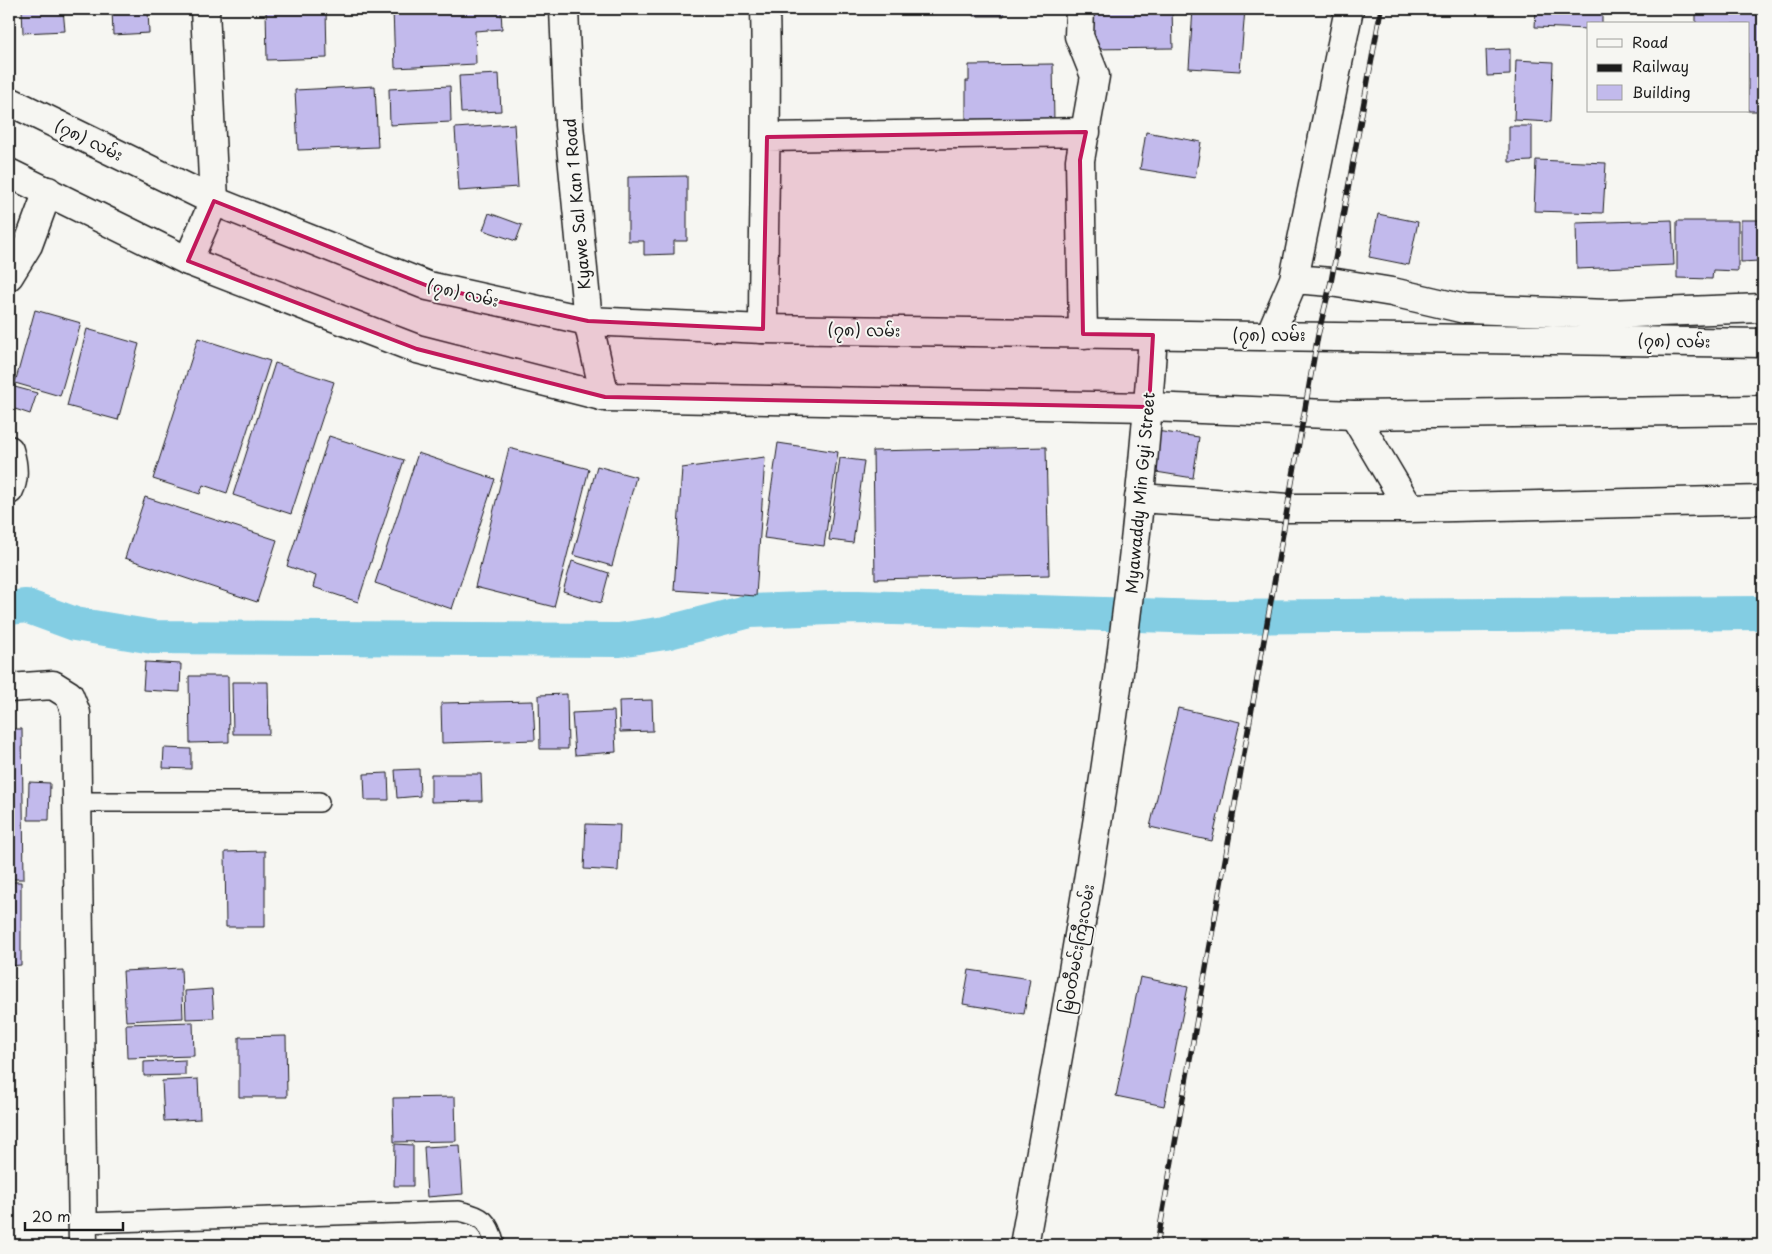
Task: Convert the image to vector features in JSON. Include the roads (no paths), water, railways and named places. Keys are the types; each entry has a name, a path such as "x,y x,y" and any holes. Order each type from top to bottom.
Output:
{"main road":[{"path":"188,261 214,201 205,9"},
{"name":"Kyawe Sal Kan 1 Road","path":"564,9 569,125 588,321 606,397"},
{"path":"763,329 767,136 766,9"},
{"path":"1080,9 1079,36 1095,76 1080,160 1083,334"},
{"path":"1270,335 1294,279 1349,9"},
{"name":"(၇၈) လမ်း","path":"9,101 214,201 428,286 588,321 763,329 1763,343"},
{"path":"767,136 1086,132"},
{"path":"9,173 31,188 188,261 417,349 606,397 1149,407 1354,416 1763,410"},
{"path":"9,276 28,245 31,188"},
{"path":"1294,279 1331,282 1392,292 1465,309 1608,314 1763,308"},
{"name":"Myawaddy Min Gyi Street","path":"1125,640 1149,407 1153,335"},
{"path":"1354,416 1409,508"},
{"path":"9,450 12,462 12,484 9,490"},
{"path":"1139,498 1288,508 1409,508 1763,500"},
{"name":"မြဝတီမင်းကြီးလမ်း","path":"1024,1245 1080,943 1125,640"},
{"path":"9,688 53,685 69,695 76,712 83,1234"}],"lane":[{"path":"78,802 319,802"},
{"path":"83,1234 459,1211 478,1215 491,1229 495,1245"}],"waterway":[{"path":"9,608 26,606 75,624 153,637 619,640 665,633 750,611 858,607 1206,617 1763,613"}],"railway":[{"path":"1157,1245 1318,335 1331,282 1381,9"}]}
